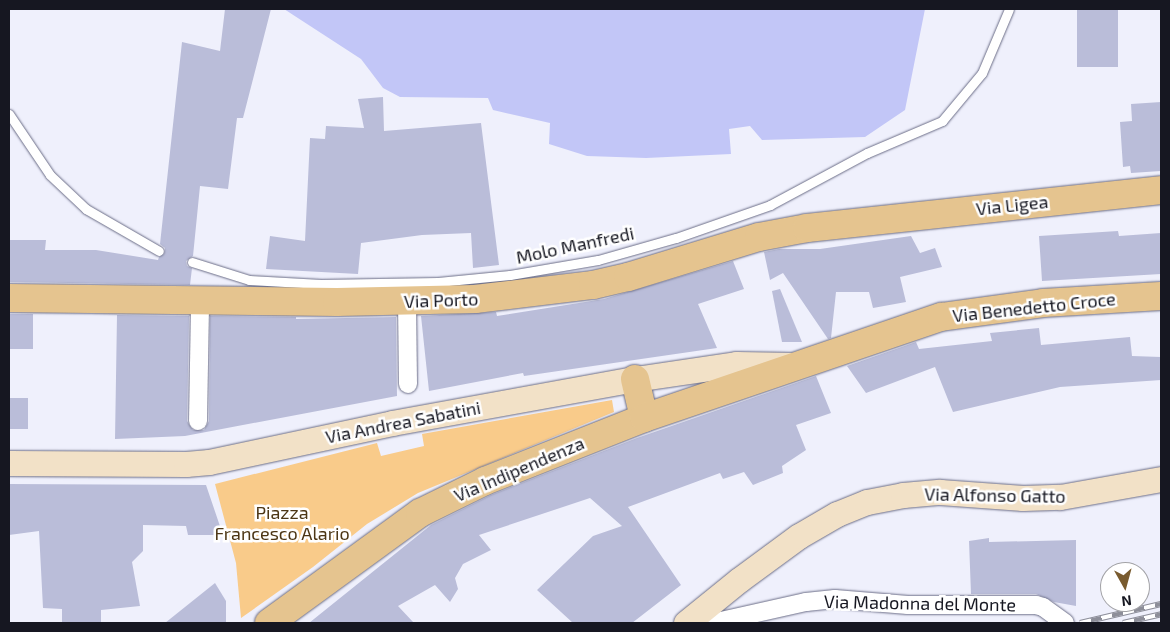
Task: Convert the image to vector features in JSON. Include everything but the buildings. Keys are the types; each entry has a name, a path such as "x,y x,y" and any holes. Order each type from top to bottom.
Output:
{"main road":[{"name":"Via Ligea","path":"863,221 1161,190"},
{"name":"Via Porto","path":"9,298 200,301 248,290 406,302 475,299 593,285 628,277 759,237 863,221"},
{"name":"Via Benedetto Croce","path":"796,366 941,317 1043,303 1161,296"},
{"name":"Via Andrea Sabatini","path":"9,463 186,464 209,462 392,422 635,379 736,364 796,366"},
{"name":"Via Indipendenza","path":"269,623 420,513 485,481 644,418 796,366"},
{"path":"635,379 644,418"},
{"name":"Via Alfonso Gatto","path":"686,623 739,580 799,536 837,514 868,502 903,495 940,492 1022,498 1060,498 1161,479"}],"street":[{"path":"198,422 200,301"},
{"path":"406,302 408,384"},
{"name":"Via Madonna del Monte","path":"712,623 823,599 908,605 1043,607 1065,623"}],"lane":[{"name":"Molo Manfredi","path":"192,262 248,290 321,284 438,282 510,275 598,260 676,238 770,206 867,153 942,121 982,73 1009,9"},
{"path":"9,114 50,175 86,209 159,251"}],"green space":[{"name":"Piazza Francesco Alario","path":"612,400 614,412 418,493 367,524 313,567 241,618 236,563 215,484 377,443 381,456 424,446 422,434"}],"water":[{"path":"284,9 925,9 905,110 865,137 762,140 750,126 729,129 731,154 646,158 587,156 549,144 550,123 493,110 488,98 400,97 383,88 361,59"}],"railway":[{"path":"1080,623 1161,604"},
{"path":"1123,623 1161,614"}]}
